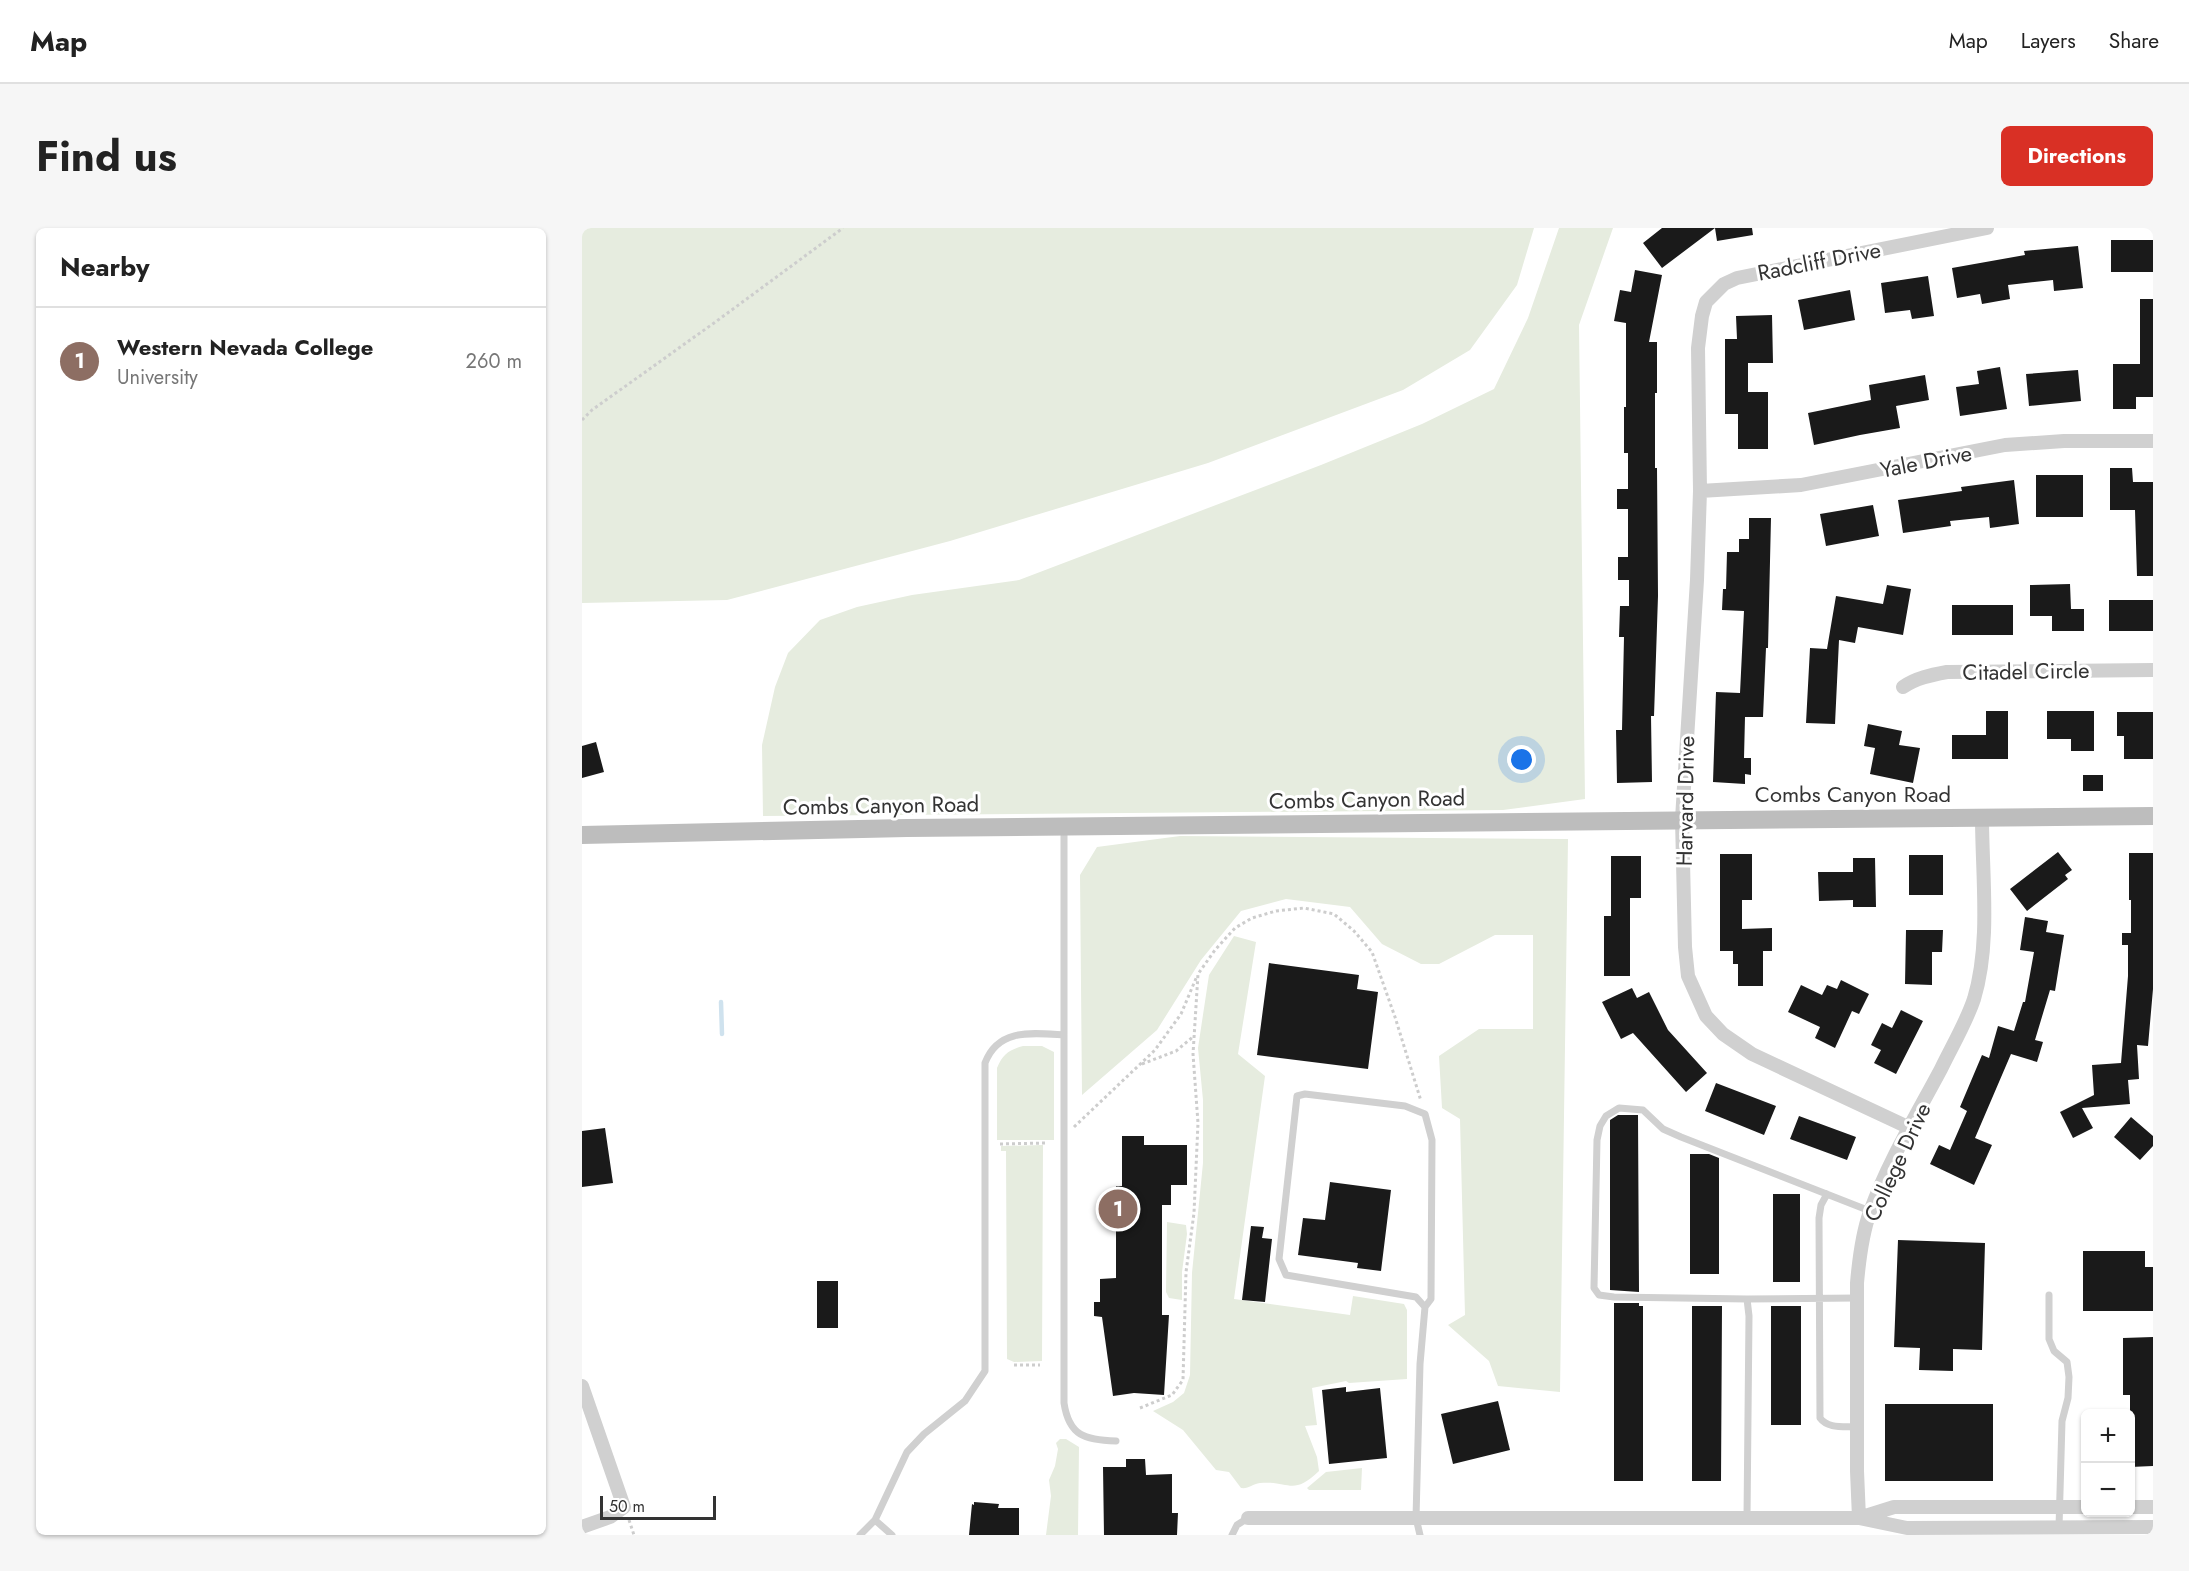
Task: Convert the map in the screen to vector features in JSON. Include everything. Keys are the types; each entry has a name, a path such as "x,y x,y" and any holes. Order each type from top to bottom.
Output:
{"street":[{"name":"Radcliff Drive","path":"1698,348 1706,302 1724,284 1737,278 1987,228"},
{"name":"Harvard Drive","path":"1698,348 1700,491 1697,580 1682,819 1685,947 1688,976 1706,1016 1723,1034 1752,1054 1910,1128"},
{"name":"Yale Drive","path":"1700,491 1801,485 2005,445 2064,441 2153,441"},
{"name":"Citadel Circle","path":"1903,687 1910,682 1947,672 2153,670"},
{"name":"Combs Canyon Road","path":"582,835 1064,826 2153,816"},
{"name":"College Drive","path":"1859,1518 1857,1298 1860,1253 1870,1211 1889,1168 1973,1002 1980,975 1983,934 1982,817"},
{"path":"582,1386 624,1507 610,1517 582,1527"},
{"path":"1859,1518 1894,1507 2081,1507"},
{"path":"2135,1507 2153,1507"},
{"path":"1248,1518 1859,1518 1907,1528 2153,1527"}],"lane":[{"path":"1064,826 1064,1403 1067,1420 1075,1430 1097,1440 1116,1441"},
{"path":"860,1535 875,1520 907,1452 924,1434 965,1401 985,1371 984,1125 985,1063 988,1054 996,1044 1007,1037 1064,1035"},
{"path":"1420,1535 1416,1518 1420,1364 1425,1307 1431,1299 1432,1140 1425,1114 1405,1106 1305,1094 1297,1096 1279,1259 1286,1275 1416,1297 1425,1307"},
{"path":"1857,1298 1747,1299 1599,1295 1594,1288 1597,1140 1600,1126 1606,1116 1619,1108 1643,1110 1663,1128 1681,1137 1870,1211"},
{"path":"1827,1194 1821,1205 1819,1218 1820,1418 1824,1423 1831,1425 1857,1426"},
{"path":"2049,1295 2049,1339 2054,1351 2067,1362 2069,1377 2068,1398 2062,1421 2060,1528"},
{"path":"1747,1299 1749,1316 1747,1517"},
{"path":"1232,1535 1237,1525 1248,1518"},
{"path":"875,1520 892,1535"}],"path":[{"path":"582,420 592,410 843,228"},
{"path":"1064,1136 1155,1050 1181,1014 1198,974 1235,928 1252,918 1276,910 1304,908 1334,914 1354,931 1372,952 1425,1114"},
{"path":"1140,1408 1172,1395 1183,1380 1186,1272 1194,1213 1198,1123 1193,1054 1198,974"},
{"path":"1141,1065 1176,1051 1195,1036"},
{"path":"1000,1144 1045,1143"},
{"path":"1014,1365 1040,1365"}],"shaded area":[{"path":"582,228 1534,228 1517,285 1470,350 1403,390 1208,463 950,541 727,600 582,603"},
{"path":"1559,228 1613,228 1579,325 1585,799 1503,810 763,816 762,745 775,687 788,653 820,620 857,607 912,595 1019,580 1321,465 1422,424 1494,389 1528,318"},
{"path":"1180,836 1568,839 1560,1392 1498,1386 1489,1361 1448,1325 1465,1315 1460,1119 1442,1108 1439,1056 1479,1029 1533,1029 1533,935 1495,935 1439,964 1421,964 1382,944 1350,907 1286,899 1241,911 1201,960 1157,1030 1082,1095 1080,875 1097,847"},
{"path":"1234,936 1256,942 1238,1054 1265,1076 1234,1299 1350,1315 1353,1296 1404,1304 1407,1310 1407,1379 1349,1383 1346,1381 1312,1388 1317,1425 1305,1426 1317,1457 1319,1471 1310,1479 1290,1486 1260,1483 1241,1488 1229,1472 1216,1470 1183,1430 1153,1411 1173,1402 1184,1393 1190,1375 1192,1273 1203,1163 1203,1100 1198,1048 1209,975"},
{"path":"1023,1046 1042,1046 1054,1052 1054,1140 997,1140 997,1068 1007,1053"},
{"path":"1043,1145 1042,1361 1014,1362 1007,1359 1006,1151 1001,1151 1001,1146"},
{"path":"1167,1222 1186,1225 1182,1300 1169,1298 1166,1292"},
{"path":"1060,1439 1066,1439 1079,1447 1078,1535 1046,1535 1051,1496 1049,1480 1055,1466 1058,1449 1056,1443"},
{"path":"1362,1468 1361,1490 1309,1490 1307,1488 1326,1472"}],"building":[{"path":"1662,228 1715,228 1662,268 1643,243"},
{"path":"1715,228 1752,228 1753,235 1717,241"},
{"path":"2111,240 2153,240 2153,272 2111,272"},
{"path":"2078,246 2083,288 2054,291 2053,280 2008,285 2010,299 1982,304 1980,294 1957,298 1952,268 2025,255 2024,251"},
{"path":"1635,270 1662,275 1649,342 1657,342 1655,468 1657,468 1658,596 1654,716 1651,716 1652,782 1617,783 1616,730 1622,730 1624,637 1619,637 1620,606 1629,606 1629,580 1618,580 1618,557 1628,557 1628,509 1617,509 1617,489 1628,489 1628,453 1624,453 1626,323 1614,321 1620,290 1631,292"},
{"path":"1928,276 1934,316 1912,319 1910,310 1885,313 1881,283"},
{"path":"1850,290 1855,320 1804,330 1798,300"},
{"path":"2140,299 2153,299 2153,397 2136,397 2136,409 2113,409 2113,364 2140,364"},
{"path":"1772,315 1773,363 1748,363 1748,392 1768,392 1768,449 1738,449 1738,414 1725,414 1725,339 1737,339 1736,316"},
{"path":"2000,367 2007,409 1960,416 1956,387 1979,384 1977,371"},
{"path":"2078,370 2081,401 2029,406 2026,374"},
{"path":"1925,375 1929,400 1896,406 1900,428 1814,445 1808,413 1871,400 1869,385"},
{"path":"2110,468 2132,468 2133,482 2153,482 2153,576 2137,576 2135,510 2110,510"},
{"path":"2036,475 2083,475 2083,517 2036,517"},
{"path":"2014,480 2019,524 1990,528 1989,517 1950,521 1951,526 1903,533 1898,500 1962,491 1961,487"},
{"path":"1873,505 1879,536 1826,546 1820,514"},
{"path":"1749,518 1771,518 1768,648 1766,648 1763,717 1745,717 1744,758 1751,758 1751,775 1745,774 1745,784 1713,782 1716,692 1740,693 1744,611 1722,610 1723,589 1726,589 1727,552 1739,552 1739,539 1749,539"},
{"path":"2070,584 2071,609 2084,609 2084,631 2052,631 2052,616 2030,616 2030,585"},
{"path":"1887,585 1911,589 1903,635 1858,627 1855,643 1839,640 1835,724 1806,723 1810,648 1827,649 1836,596 1883,604"},
{"path":"2109,600 2153,600 2153,631 2109,631"},
{"path":"1952,605 2013,605 2013,635 1952,635"},
{"path":"1986,711 2008,711 2008,759 1952,759 1952,735 1986,735"},
{"path":"2047,711 2094,711 2094,751 2071,751 2071,739 2047,739"},
{"path":"2117,712 2153,712 2153,759 2124,759 2124,736 2117,736"},
{"path":"1868,724 1902,731 1899,745 1920,748 1913,783 1870,774 1875,748 1864,746"},
{"path":"596,742 604,772 582,778 582,746"},
{"path":"2083,775 2103,775 2103,791 2083,791"},
{"path":"2058,852 2072,870 2065,875 2068,879 2027,911 2010,889"},
{"path":"2129,853 2153,853 2153,989 2148,1046 2137,1045 2139,1079 2128,1080 2130,1104 2082,1108 2093,1128 2073,1138 2060,1112 2094,1095 2092,1065 2121,1063 2128,976 2128,945 2122,945 2122,933 2131,933"},
{"path":"1720,854 1752,854 1752,900 1742,900 1742,929 1772,928 1772,951 1763,951 1763,986 1738,986 1738,964 1733,964 1733,951 1720,951"},
{"path":"1909,855 1943,855 1943,895 1909,895"},
{"path":"1611,856 1641,856 1641,898 1630,898 1630,976 1604,976 1604,916 1611,916"},
{"path":"1853,858 1875,858 1876,907 1853,907 1853,900 1819,901 1818,872 1853,872"},
{"path":"2025,917 2048,921 2046,932 2064,935 2055,991 2050,990 2035,1040 2043,1042 2037,1062 2011,1054 1975,1138 1992,1145 1974,1185 1930,1164 1939,1145 1950,1150 1967,1111 1960,1107 1982,1055 1989,1058 1998,1026 2014,1031 2023,1002 2025,1002 2034,952 2020,950"},
{"path":"1906,930 1943,930 1942,952 1932,952 1932,985 1905,984"},
{"path":"1269,963 1359,975 1357,989 1378,992 1368,1069 1257,1055"},
{"path":"1841,980 1869,994 1859,1014 1852,1011 1835,1048 1815,1038 1820,1027 1788,1012 1801,985 1822,995 1827,985 1837,989"},
{"path":"1632,988 1637,998 1649,992 1668,1030 1707,1073 1686,1092 1633,1033 1621,1039 1602,1002"},
{"path":"1901,1010 1923,1021 1896,1074 1874,1063 1881,1050 1871,1045 1882,1023 1892,1028"},
{"path":"1716,1083 1776,1106 1764,1135 1705,1111"},
{"path":"1618,1115 1638,1115 1639,1292 1610,1290 1610,1120"},
{"path":"1799,1116 1856,1137 1847,1160 1790,1139"},
{"path":"2131,1117 2153,1136 2153,1146 2140,1160 2114,1137"},
{"path":"605,1128 613,1183 582,1187 582,1131"},
{"path":"1122,1136 1144,1136 1144,1145 1187,1145 1187,1185 1171,1185 1171,1205 1162,1205 1162,1315 1169,1315 1164,1395 1134,1393 1113,1396 1102,1317 1094,1316 1094,1302 1100,1302 1100,1279 1116,1278 1116,1186 1122,1186"},
{"path":"1690,1154 1709,1154 1719,1158 1719,1274 1690,1274"},
{"path":"1330,1182 1391,1190 1381,1271 1357,1268 1358,1263 1298,1255 1303,1218 1325,1220"},
{"path":"1773,1194 1800,1194 1800,1282 1773,1282"},
{"path":"1251,1226 1264,1227 1262,1238 1272,1239 1265,1302 1242,1300"},
{"path":"1898,1240 1985,1243 1982,1350 1953,1349 1953,1371 1919,1370 1920,1348 1894,1347"},
{"path":"2083,1251 2145,1251 2145,1267 2153,1267 2153,1311 2083,1311"},
{"path":"817,1281 838,1281 838,1328 817,1328"},
{"path":"1614,1303 1639,1303 1639,1306 1643,1306 1643,1481 1614,1481"},
{"path":"1692,1306 1722,1306 1721,1481 1692,1481"},
{"path":"1771,1306 1801,1306 1801,1425 1771,1425"},
{"path":"2153,1337 2153,1466 2135,1467 2135,1409 2130,1409 2130,1395 2123,1395 2123,1338"},
{"path":"1346,1387 1346,1392 1380,1388 1387,1458 1329,1464 1322,1390"},
{"path":"1498,1401 1510,1450 1453,1464 1441,1414"},
{"path":"1885,1404 1993,1404 1993,1481 1885,1481"},
{"path":"1126,1459 1145,1459 1146,1475 1172,1474 1172,1513 1178,1513 1177,1535 1104,1535 1103,1467 1126,1467"},
{"path":"974,1502 999,1504 998,1508 1019,1508 1019,1535 969,1535"}],"waterway":[{"path":"721,1002 722,1034"}],"place":[{"name":"Western Nevada College","path":"1118,1209"}]}
